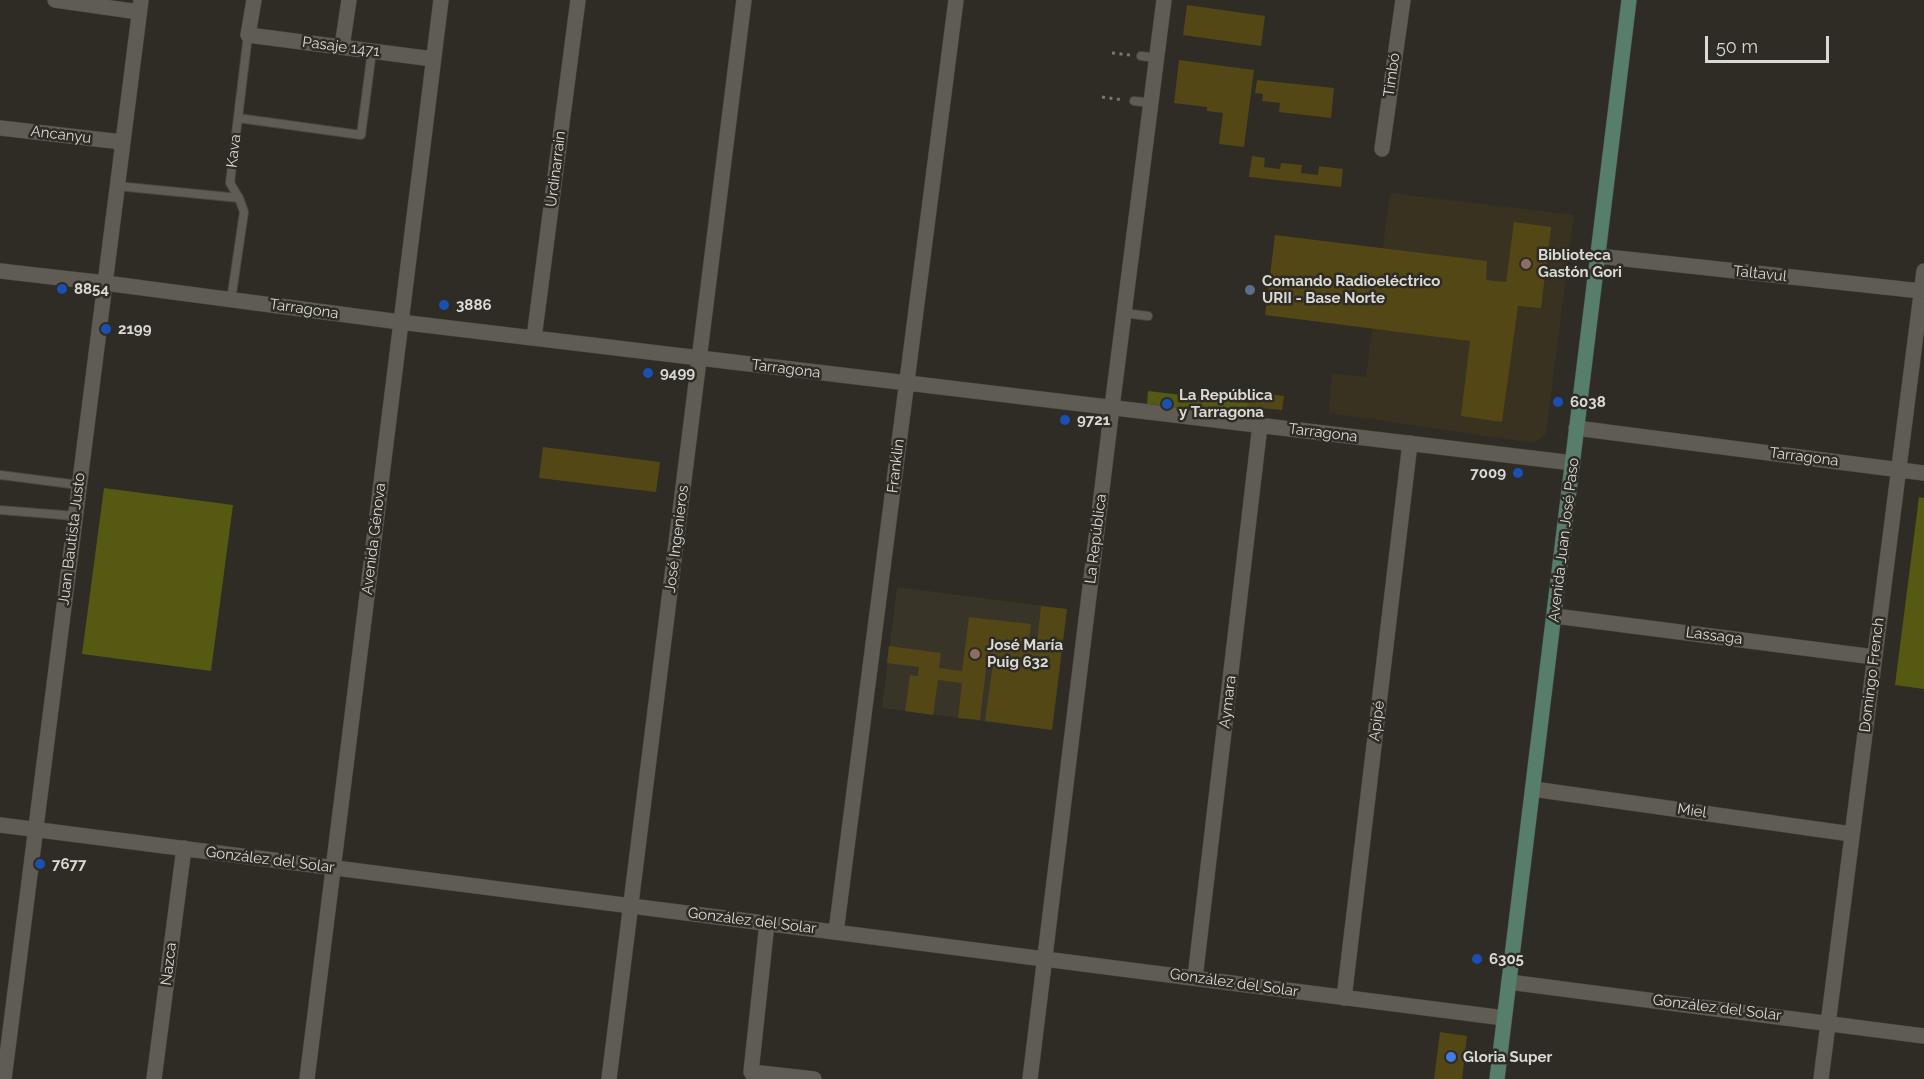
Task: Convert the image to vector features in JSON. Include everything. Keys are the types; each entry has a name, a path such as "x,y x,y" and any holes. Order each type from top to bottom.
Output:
{"main road":[{"name":"Avenida Juan José Paso","path":"1497,1079 1629,0"}],"street":[{"path":"55,0 140,6"},
{"name":"Kava","path":"248,35 254,0"},
{"path":"342,47 349,0"},
{"name":"Avenida Génova","path":"307,1079 441,0"},
{"name":"Urdinarrain","path":"534,338 578,0"},
{"name":"José Ingenieros","path":"609,1079 744,0"},
{"name":"Franklin","path":"836,932 956,0"},
{"name":"La República","path":"1030,1079 1164,0"},
{"name":"Timbó","path":"1382,149 1403,0"},
{"name":"Juan Bautista Justo","path":"4,1079 140,6"},
{"name":"Pasaje 1471","path":"248,35 433,58"},
{"name":"Ancanyu","path":"0,128 122,142"},
{"name":"Taltavul","path":"1598,256 1921,291"},
{"name":"Tarragona","path":"0,271 400,322 1573,462"},
{"name":"Domingo French","path":"1821,1079 1924,271"},
{"name":"Aymara","path":"1196,978 1260,425"},
{"name":"Tarragona","path":"1576,428 1924,473"},
{"name":"Apipé","path":"1344,998 1410,443"},
{"name":"Lassaga","path":"1555,616 1874,657"},
{"name":"Miel","path":"1533,789 1851,834"},
{"name":"González del Solar","path":"0,825 1504,1018"},
{"name":"Nazca","path":"154,1079 183,848"},
{"path":"767,923 750,1076 814,1079"},
{"name":"González del Solar","path":"1509,982 1924,1036"}],"lane":[{"name":"Kava","path":"231,300 244,212 230,183 248,35"},
{"path":"238,118 361,135 372,51"},
{"path":"1141,56 1157,58"},
{"path":"1134,101 1151,103"},
{"path":"117,186 239,198"},
{"path":"1124,313 1149,316"},
{"path":"0,475 79,485"},
{"path":"0,510 75,516"}],"path":[{"path":"1112,53 1141,56"},
{"path":"1102,98 1134,101"}],"shaded area":[{"path":"1390,193 1574,215 1546,434 1534,443 1329,413 1332,373 1366,377"},
{"path":"1148,391 1250,403 1248,416 1147,404"},
{"path":"104,488 233,505 211,671 82,654"},
{"path":"1919,497 1924,498 1924,689 1895,685"},
{"name":"José María Puig 632","path":"897,587 1067,609 1052,730 882,708"}],"building":[{"path":"1187,5 1265,16 1261,46 1183,35"},
{"path":"1179,60 1254,70 1244,147 1219,144 1223,113 1207,111 1207,107 1174,103"},
{"path":"1257,80 1334,88 1331,118 1279,112 1280,103 1262,101 1263,94 1255,93"},
{"path":"1252,156 1265,158 1264,167 1280,169 1281,163 1302,165 1301,173 1318,175 1319,166 1343,169 1341,187 1249,177"},
{"path":"1514,222 1551,227 1541,308 1518,306 1502,422 1461,416 1470,341 1265,315 1275,235 1487,261 1486,280 1506,282"},
{"path":"1251,392 1284,396 1282,410 1249,407"},
{"path":"543,447 660,462 656,492 539,478"},
{"path":"1041,606 1067,609 1052,730 985,721 993,663 987,662 980,720 958,718 962,683 938,680 933,715 905,711 910,675 918,676 919,667 887,663 889,646 941,653 939,668 962,671 969,617 1031,624 1029,640 1037,641"},
{"name":"Gloria Super","path":"1440,1032 1467,1036 1462,1079 1434,1079"}],"place":[{"name":"Biblioteca Gastón Gori","path":"1526,264"},
{"name":"8854","path":"62,289"},
{"name":"Comando Radioeléctrico URII - Base Norte","path":"1250,290"},
{"name":"3886","path":"444,305"},
{"name":"2199","path":"106,329"},
{"name":"9499","path":"648,373"},
{"name":"6038","path":"1558,402"},
{"name":"La República y Tarragona","path":"1167,404"},
{"name":"9721","path":"1065,420"},
{"name":"7009","path":"1518,473"},
{"name":"José María Puig 632","path":"975,654"},
{"name":"7677","path":"40,864"},
{"name":"6305","path":"1477,959"},
{"name":"Gloria Super","path":"1451,1057"}]}
